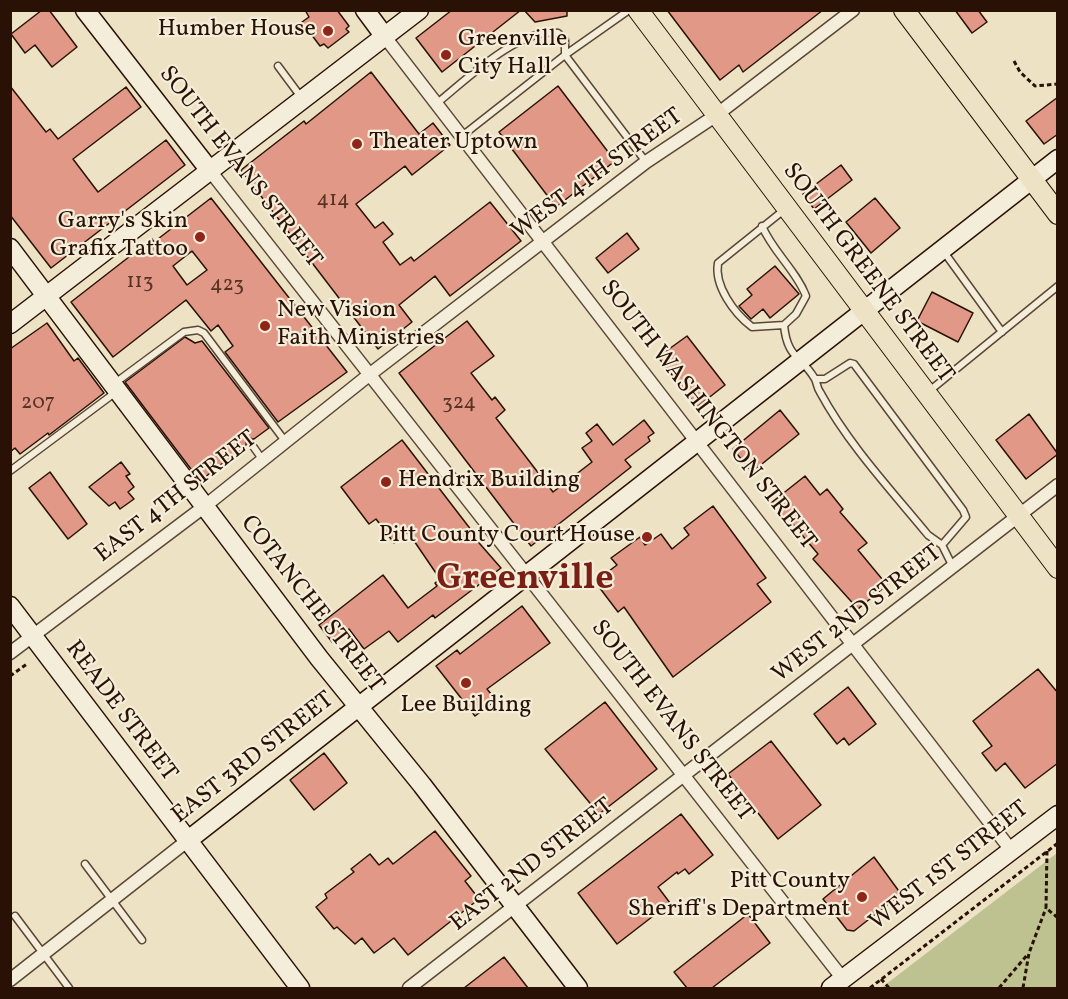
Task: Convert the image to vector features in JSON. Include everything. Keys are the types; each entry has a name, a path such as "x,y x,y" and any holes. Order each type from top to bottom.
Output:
{"main road":[{"name":"SOUTH GREENE STREET","path":"638,10 715,116 1058,568"},
{"path":"904,10 1058,214"}],"street":[{"name":"SOUTH EVANS STREET","path":"85,10 683,777 837,984"},
{"name":"SOUTH WASHINGTON STREET","path":"365,10 1011,850"},
{"path":"10,324 211,172 419,10"},
{"name":"WEST 4TH STREET","path":"369,375 646,162 715,116 853,10"},
{"name":"EAST 3RD STREET","path":"10,980 1058,159"},
{"name":"COTANCHE STREET","path":"10,248 124,394 319,658 360,707 578,988"},
{"name":"EAST 4TH STREET","path":"10,653 205,506 369,375"},
{"name":"WEST 2ND STREET","path":"683,777 1058,485"},
{"name":"READE STREET","path":"10,606 300,988"},
{"name":"EAST 2ND STREET","path":"409,988 683,777"},
{"name":"WEST 1ST STREET","path":"837,984 1058,815"}],"lane":[{"path":"461,136 565,55 629,10"},
{"path":"436,104 506,48 526,39 552,32 558,33 565,40 565,55 646,162"},
{"path":"278,66 304,100"},
{"path":"762,226 770,245 802,285 806,296 796,315 784,325 752,327 730,303 716,279 718,263 762,226 785,208"},
{"path":"942,250 1002,332"},
{"path":"926,394 1058,286"},
{"path":"784,325 785,341 798,362 814,378 819,391 848,434 928,535 942,545 953,567"},
{"path":"10,471 124,394 184,332 198,330 204,333 285,441"},
{"path":"814,378 825,379 850,363 857,367 966,517 942,545"},
{"path":"250,442 262,459"},
{"path":"85,864 142,939"},
{"path":"15,916 69,988"}],"path":[{"path":"1014,61 1026,79 1035,86 1058,84"},
{"path":"10,676 27,664"},
{"path":"870,988 1058,843"},
{"path":"1023,988 1029,953 1046,908 1047,851"},
{"path":"1046,908 1058,918"},
{"path":"999,988 1029,953"},
{"path":"881,979 889,988"}],"green space":[{"path":"1057,853 1057,988 881,988"}],"building":[{"path":"42,10 49,10 77,47 52,67 35,45 25,53 11,34"},
{"name":"Humber House","path":"305,10 337,10 349,26 346,29 349,32 328,48 324,44 320,46 302,22 309,17"},
{"name":"Greenville City Hall","path":"452,10 521,10 442,72 416,38"},
{"path":"524,10 567,10 567,16 535,22"},
{"path":"667,10 823,10 743,72 739,65 720,80"},
{"path":"955,10 978,10 987,22 972,33"},
{"path":"371,72 419,134 433,123 450,145 412,175 405,166 356,204 375,228 383,222 393,234 383,242 400,265 411,257 414,261 490,202 521,241 450,296 435,276 399,305 412,322 378,349 241,170 304,121 306,124"},
{"path":"10,86 46,132 50,129 58,139 126,87 141,107 73,159 98,192 166,140 185,165 51,268 10,215"},
{"path":"558,86 615,161 556,207 499,132"},
{"path":"1058,97 1058,134 1044,144 1026,121"},
{"path":"841,165 852,180 814,209 803,194"},
{"path":"211,198 347,372 278,422 225,352 233,346 218,325 211,331 186,300 113,357 71,302 152,239 154,242","holes":["192,251 207,270 187,285 173,266"]},
{"path":"875,198 900,228 871,253 846,222"},
{"path":"627,233 639,249 608,273 596,258"},
{"path":"775,266 799,294 770,318 763,309 751,319 739,306 752,295 747,289"},
{"path":"932,292 973,313 958,342 917,321"},
{"path":"467,321 494,356 471,373 492,400 495,397 505,410 496,418 553,492 592,462 582,448 592,441 586,433 597,424 613,445 644,420 654,433 648,437 650,441 625,460 631,467 531,546 399,373"},
{"path":"47,323 74,361 78,358 104,393 20,454 15,448 10,452 10,349"},
{"path":"687,336 725,385 697,407 658,357"},
{"path":"185,337 195,343 202,341 269,428 254,439 247,438 246,445 200,481 125,382"},
{"path":"780,410 799,434 752,472 733,449"},
{"path":"1029,414 1058,454 1026,479 996,440"},
{"path":"402,440 475,535 473,536 501,568 435,618 433,615 398,642 389,631 364,649 349,629 332,642 319,625 383,575 408,608 437,586 435,583 440,579 408,532 394,543 376,519 369,524 341,487"},
{"path":"121,462 130,474 126,476 134,487 128,492 134,499 120,509 115,502 109,506 89,487"},
{"path":"50,472 87,524 68,539 29,488"},
{"path":"805,476 820,495 827,489 843,509 840,512 867,543 858,550 887,585 858,609 813,559 818,554 786,516 783,519 771,503"},
{"path":"713,506 766,578 757,584 771,602 673,677 624,607 618,612 599,587 605,583 601,577 617,565 611,558 640,537 645,545 661,534 672,549 689,535 684,528"},
{"path":"522,606 550,643 487,689 496,700 475,716 436,666 457,650 460,654"},
{"path":"1038,669 1058,693 1058,763 1025,788 1005,763 996,771 982,753 992,746 973,721"},
{"path":"848,687 876,724 849,745 844,738 837,744 814,714"},
{"path":"605,702 657,769 599,814 545,749"},
{"path":"771,741 821,805 778,839 728,774"},
{"path":"324,753 347,783 314,810 290,780"},
{"path":"681,814 713,855 689,874 685,869 678,874 677,872 658,887 670,903 617,944 578,893"},
{"path":"435,831 471,876 465,881 479,899 408,955 394,938 374,953 362,938 355,944 337,927 334,929 316,907 327,898 325,894 354,872 351,869 370,854 379,865 388,858 393,864"},
{"name":"Pitt County Sheriff's Department","path":"874,857 901,894 854,931 847,930 823,899"},
{"path":"748,914 770,943 712,988 687,988 674,972"},
{"path":"504,957 528,988 464,988"}],"place":[{"name":"Humber House","path":"328,31"},
{"name":"Greenville City Hall","path":"446,55"},
{"name":"Theater Uptown","path":"357,144"},
{"name":"Garry's Skin Grafix Tattoo","path":"200,237"},
{"name":"New Vision Faith Ministries","path":"265,326"},
{"name":"Hendrix Building","path":"386,482"},
{"name":"Pitt County Court House","path":"647,537"},
{"name":"Lee Building","path":"466,683"},
{"name":"Pitt County Sheriff's Department","path":"862,897"}],"district":[{"name":"Greenville","path":"525,581"}]}
